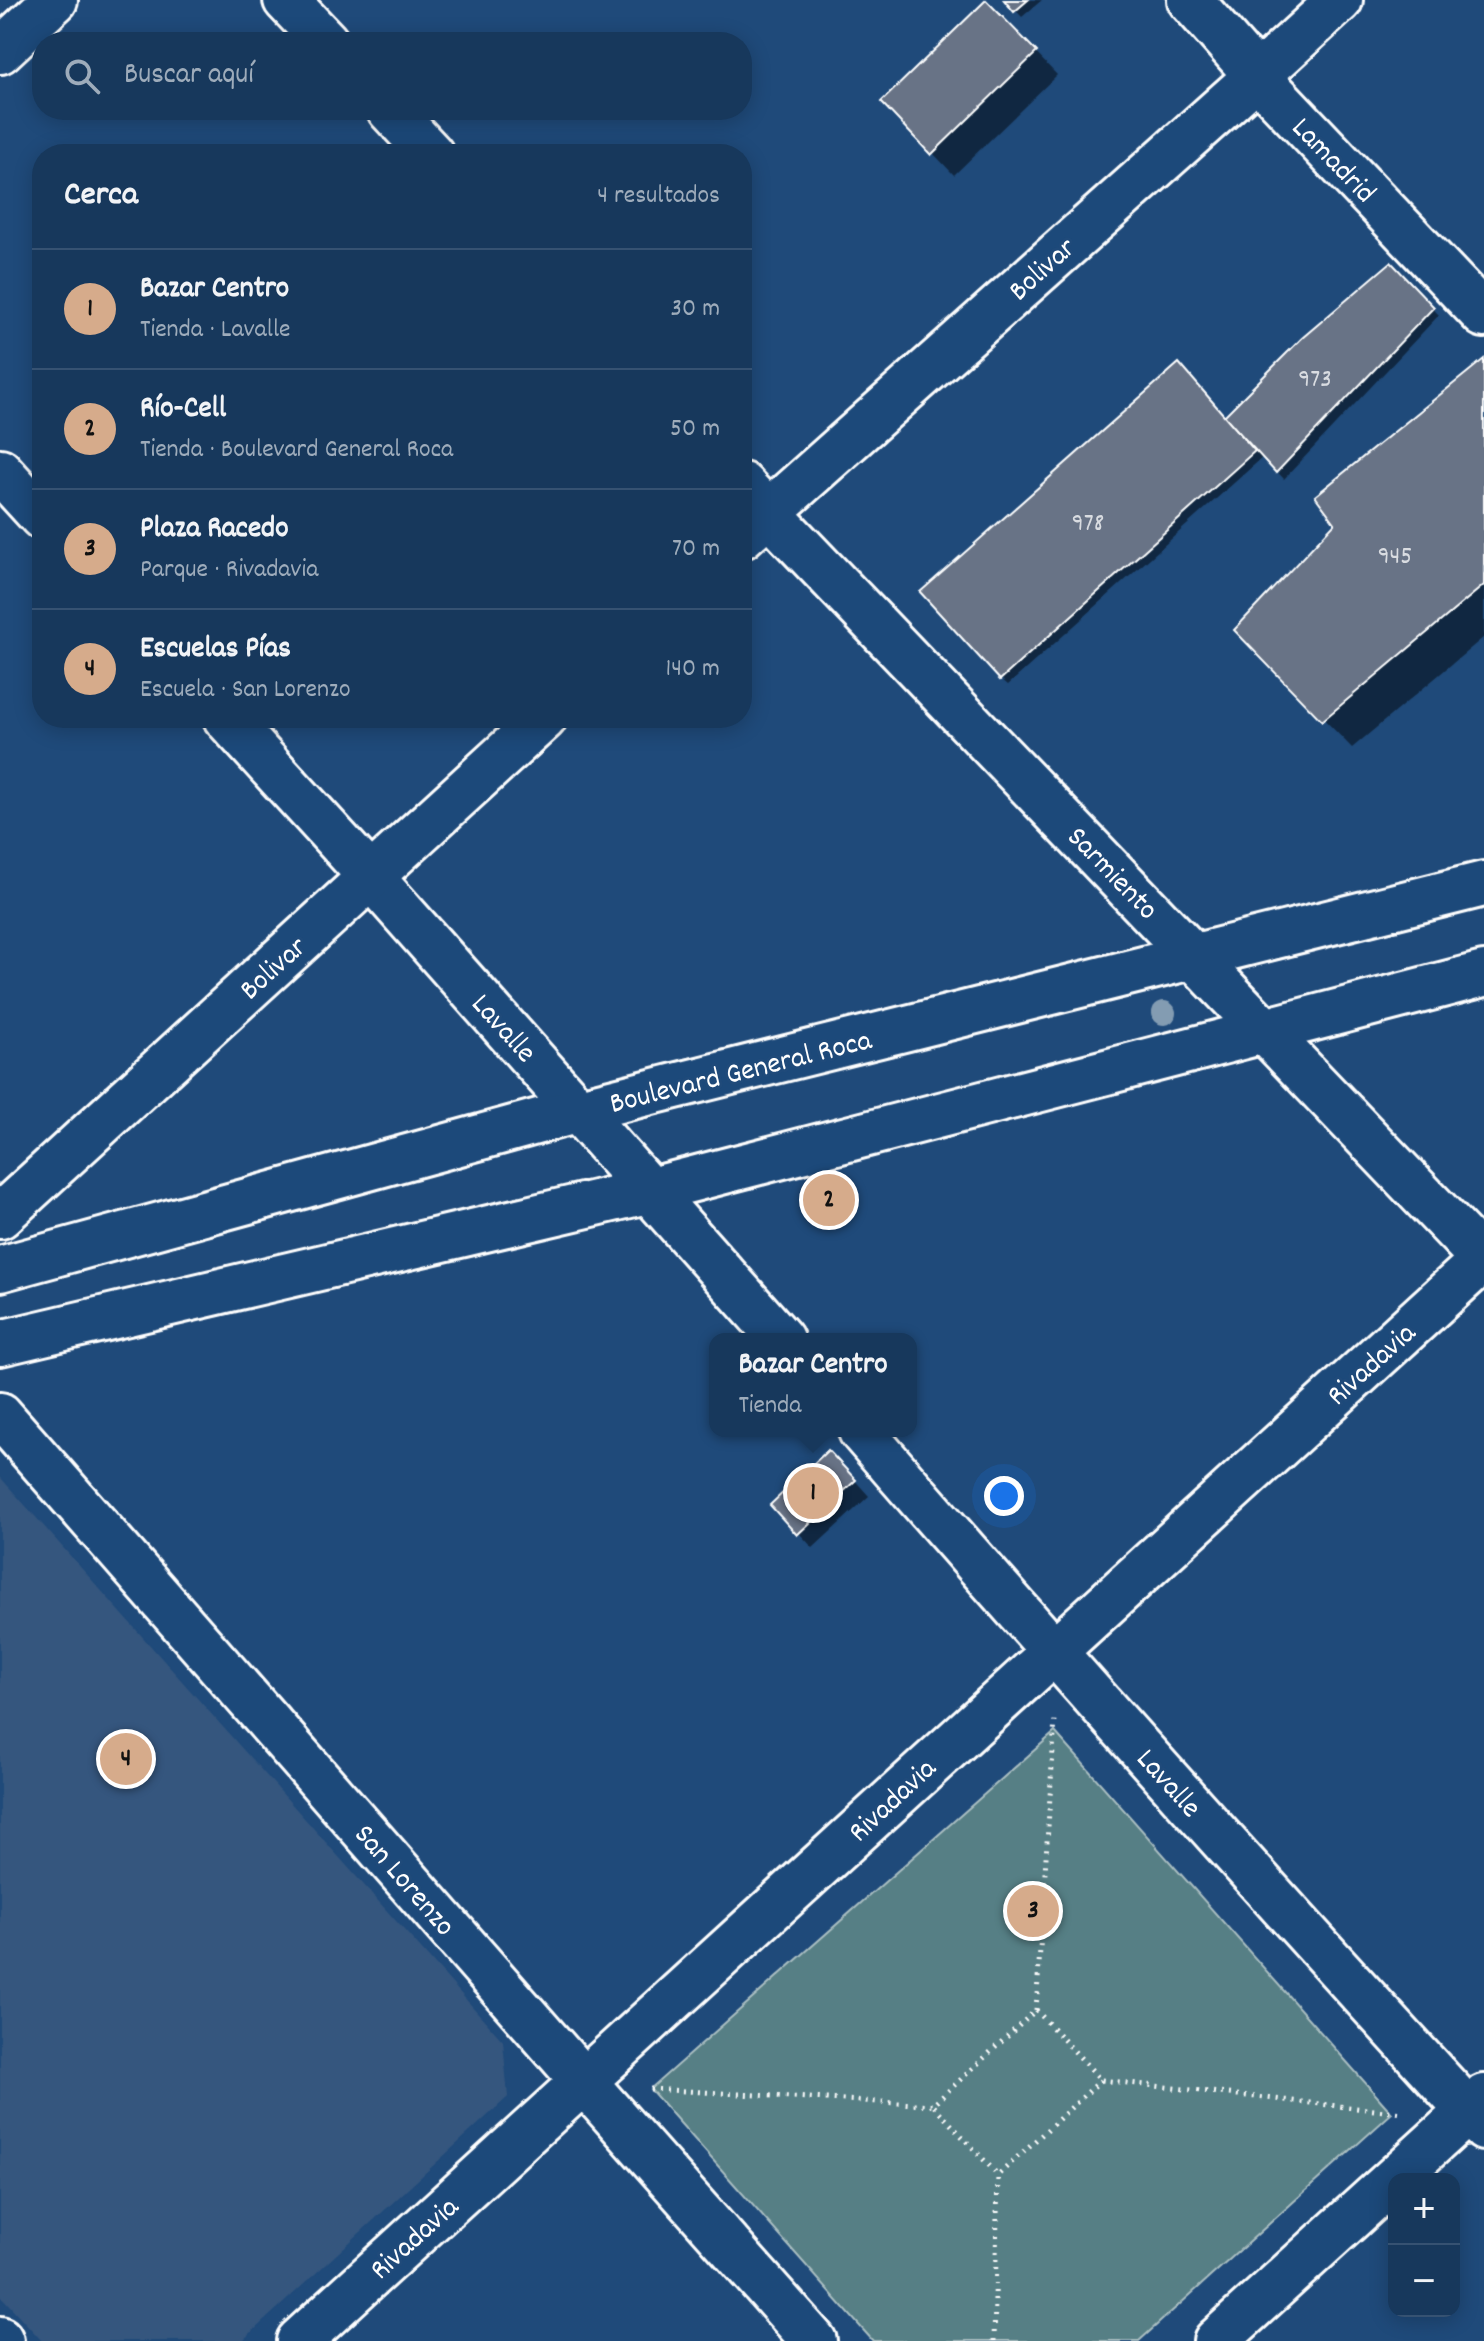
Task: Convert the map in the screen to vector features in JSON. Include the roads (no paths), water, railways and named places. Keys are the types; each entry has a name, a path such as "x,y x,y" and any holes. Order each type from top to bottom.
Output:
{"street":[{"path":"0,51 55,0"},
{"path":"286,0 316,32"},
{"name":"Lamadrid","path":"1190,0 1257,76 1484,315"},
{"name":"Bolivar","path":"752,509 1257,76 1340,0"},
{"path":"399,120 422,144"},
{"path":"0,471 32,506"},
{"name":"Sarmiento","path":"752,513 1194,955 1484,1260"},
{"name":"Lavalle","path":"235,728 776,1333"},
{"name":"Bolivar","path":"0,1216 533,728"},
{"name":"Boulevard General Roca","path":"0,1269 579,1110 1484,884"},
{"path":"0,1343 651,1190 1484,974"},
{"name":"Rivadavia","path":"299,2341 1484,1260"},
{"name":"San Lorenzo","path":"0,1415 814,2341"},
{"name":"Lavalle","path":"866,1437 1052,1651 1374,2009 1479,2112"},
{"path":"1216,2341 1479,2112"}],"place":[{"name":"Río-Cell","path":"829,1200"},
{"name":"Bazar Centro","path":"813,1493"},
{"name":"Escuelas Pías","path":"126,1759"},
{"name":"Plaza Racedo","path":"1033,1911"}]}
